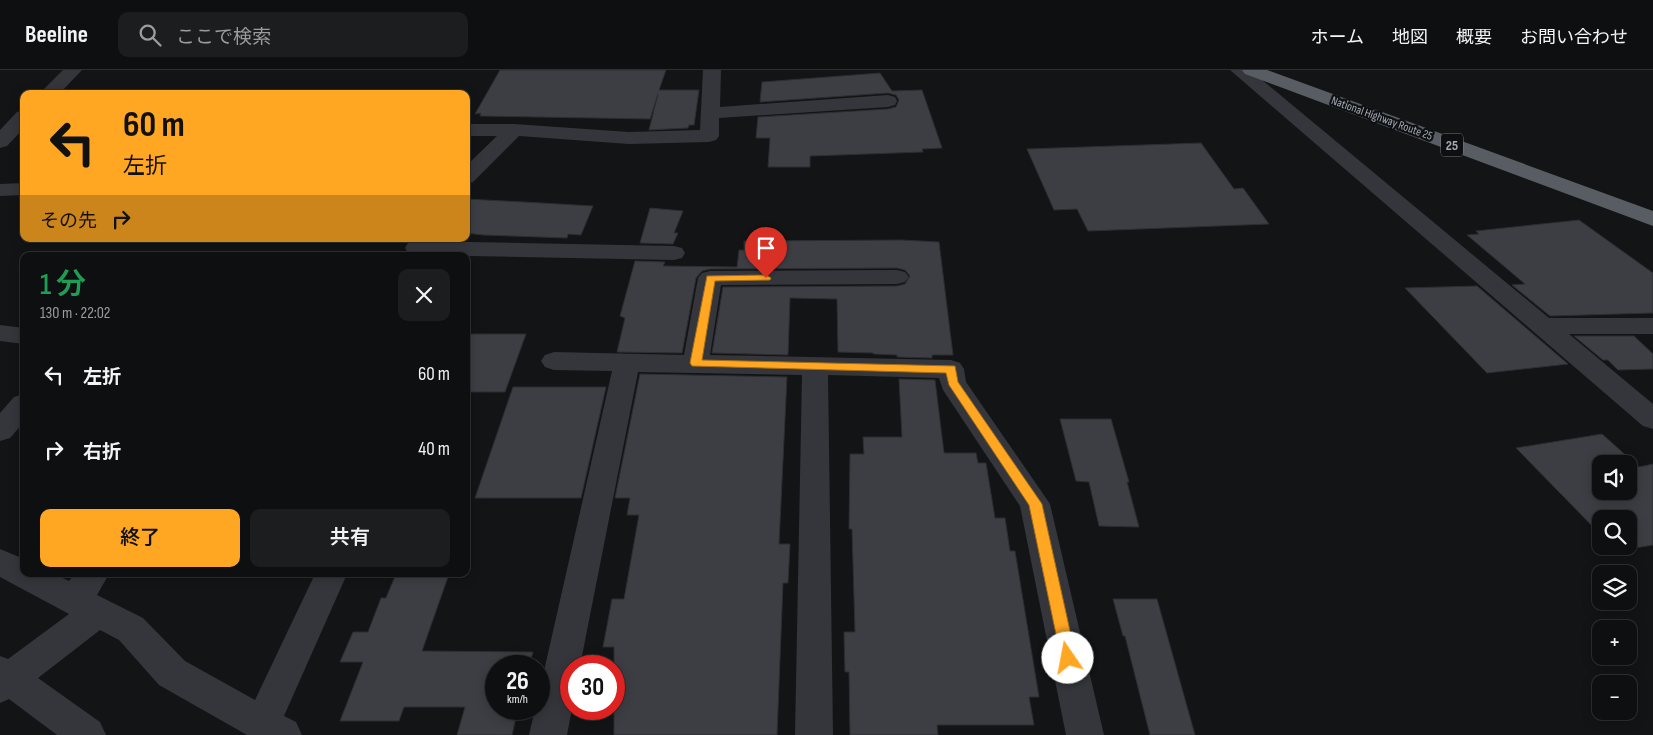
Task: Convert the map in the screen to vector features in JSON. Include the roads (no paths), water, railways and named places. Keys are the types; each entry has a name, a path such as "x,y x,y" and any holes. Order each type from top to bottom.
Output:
{"highway":[{"name":"National Highway Route 25","path":"1252,70 1653,219"}],"street":[{"path":"52,90 73,70"},
{"path":"470,130 514,130 629,138 709,136 712,70"},
{"path":"1239,70 1653,419"},
{"path":"709,113 888,101"},
{"path":"0,142 20,120"},
{"path":"470,174 514,130"},
{"path":"0,190 20,189"},
{"path":"416,248 674,253"},
{"path":"696,363 710,278 896,278"},
{"path":"1544,326 1653,326"},
{"path":"0,334 20,336"},
{"path":"554,361 951,369 953,382 1035,504 1085,735"},
{"path":"548,735 627,362"},
{"path":"814,735 816,366"},
{"path":"0,431 20,408"},
{"path":"0,562 20,569"},
{"path":"40,577 89,595 131,629 172,673 273,728 330,577"},
{"path":"87,735 3,679 89,595"}]}
